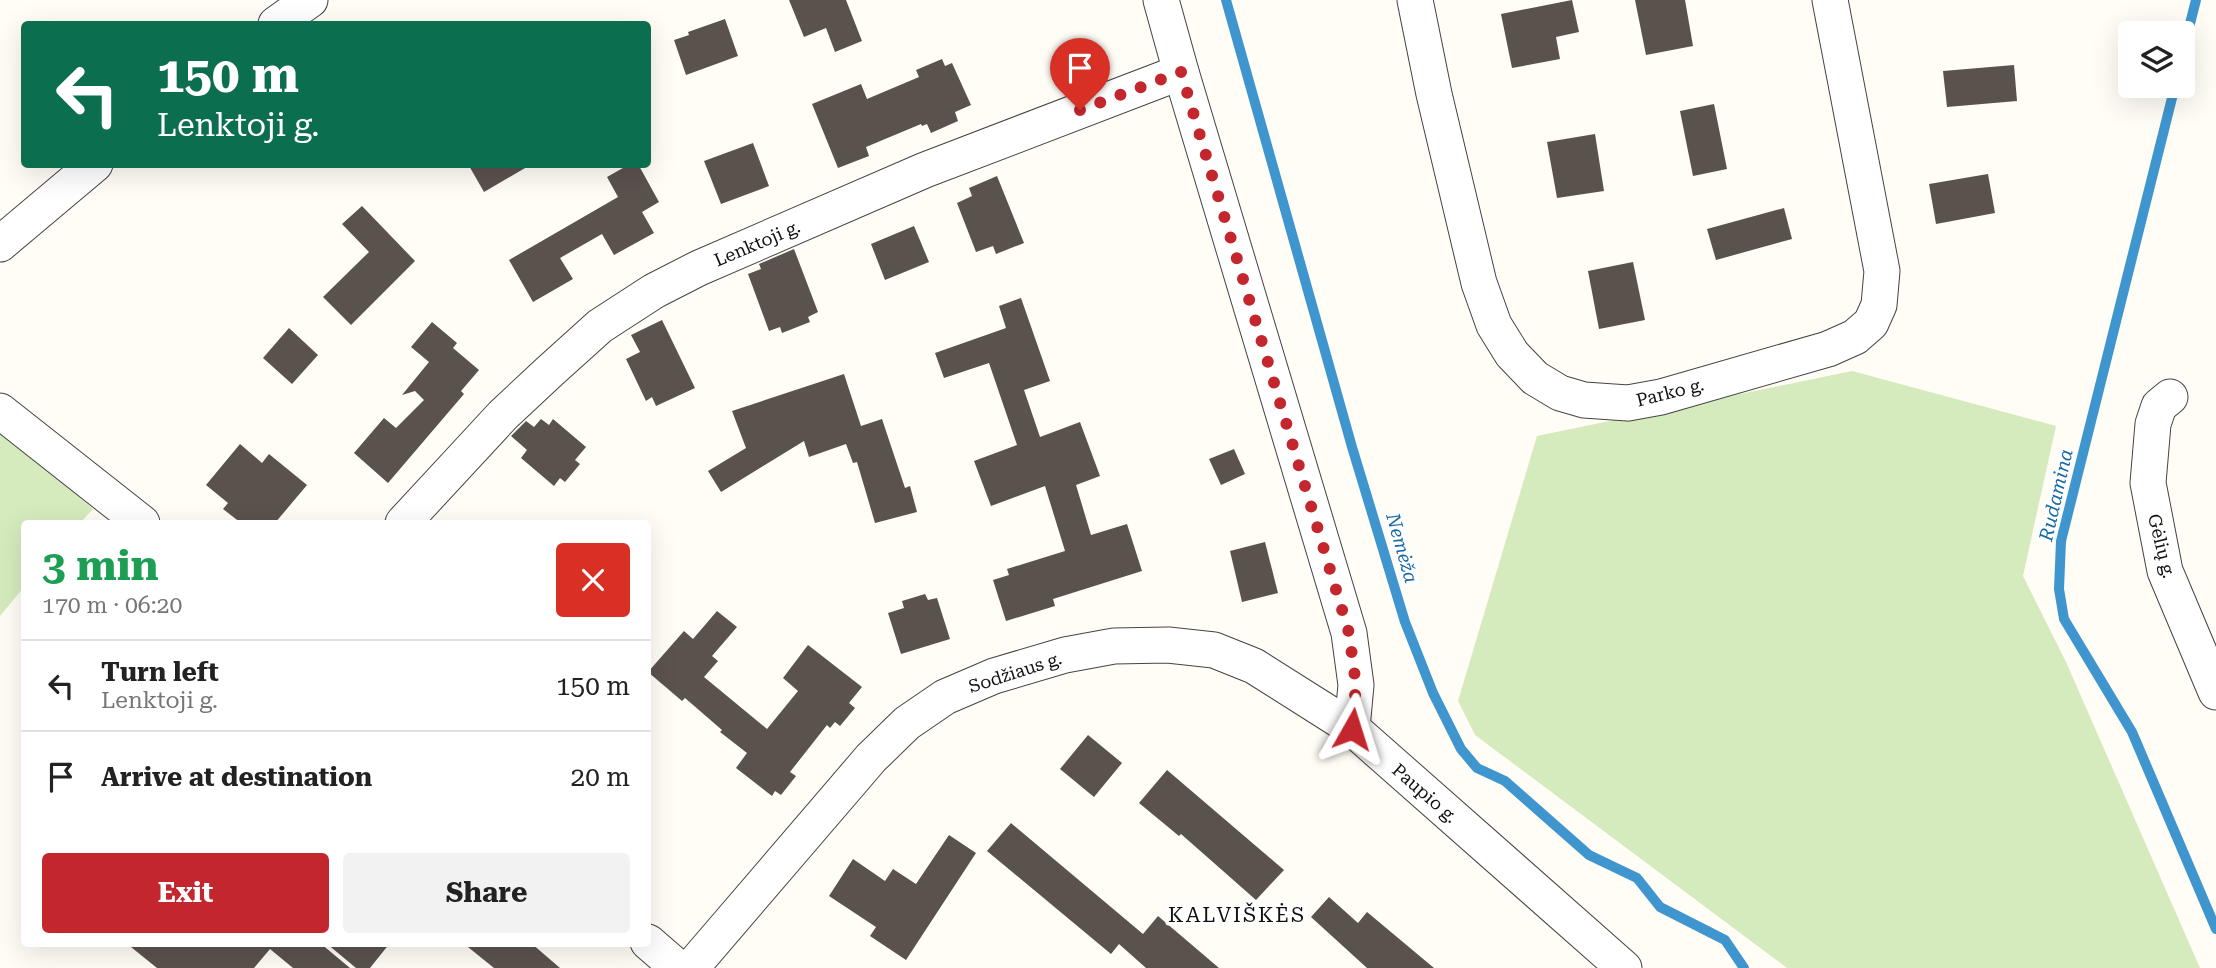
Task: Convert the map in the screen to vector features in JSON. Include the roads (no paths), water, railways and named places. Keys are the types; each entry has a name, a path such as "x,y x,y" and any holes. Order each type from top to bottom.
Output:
{"street":[{"path":"280,21 310,0"},
{"path":"1161,0 1349,633 1356,685 1352,729"},
{"name":"Parko g.","path":"1415,0 1434,94 1479,284 1494,324 1512,354 1535,378 1560,393 1584,400 1628,403 1661,397 1828,349 1855,337 1871,323 1879,305 1882,271 1830,0"},
{"name":"Lenktoji g.","path":"406,520 503,415 549,372 600,326 654,291 699,268 925,170 1181,72"},
{"path":"0,244 90,168"},
{"name":"Gėlių g.","path":"2169,397 2159,406 2153,424 2148,484 2165,571 2216,692"},
{"path":"0,411 138,520"},
{"name":"Sodžiaus g.","path":"691,968 889,740 907,723 945,697 994,676 1065,655 1114,646 1168,645 1214,650 1254,666 1352,729"},
{"name":"Paupio g.","path":"1352,729 1624,968"},
{"path":"651,945 678,968"}],"waterway":[{"name":"Nemėža","path":"1226,0 1352,447 1405,622 1433,693 1461,749 1477,768 1505,781 1589,855 1637,878 1660,907 1725,940 1744,968"},
{"name":"Rudamina","path":"2191,21 2196,0"},
{"name":"Rudamina","path":"2172,98 2061,541 2059,589 2064,619 2132,732 2216,929"}],"district":[{"name":"KALVIŠKĖS","path":"1237,915"}]}
